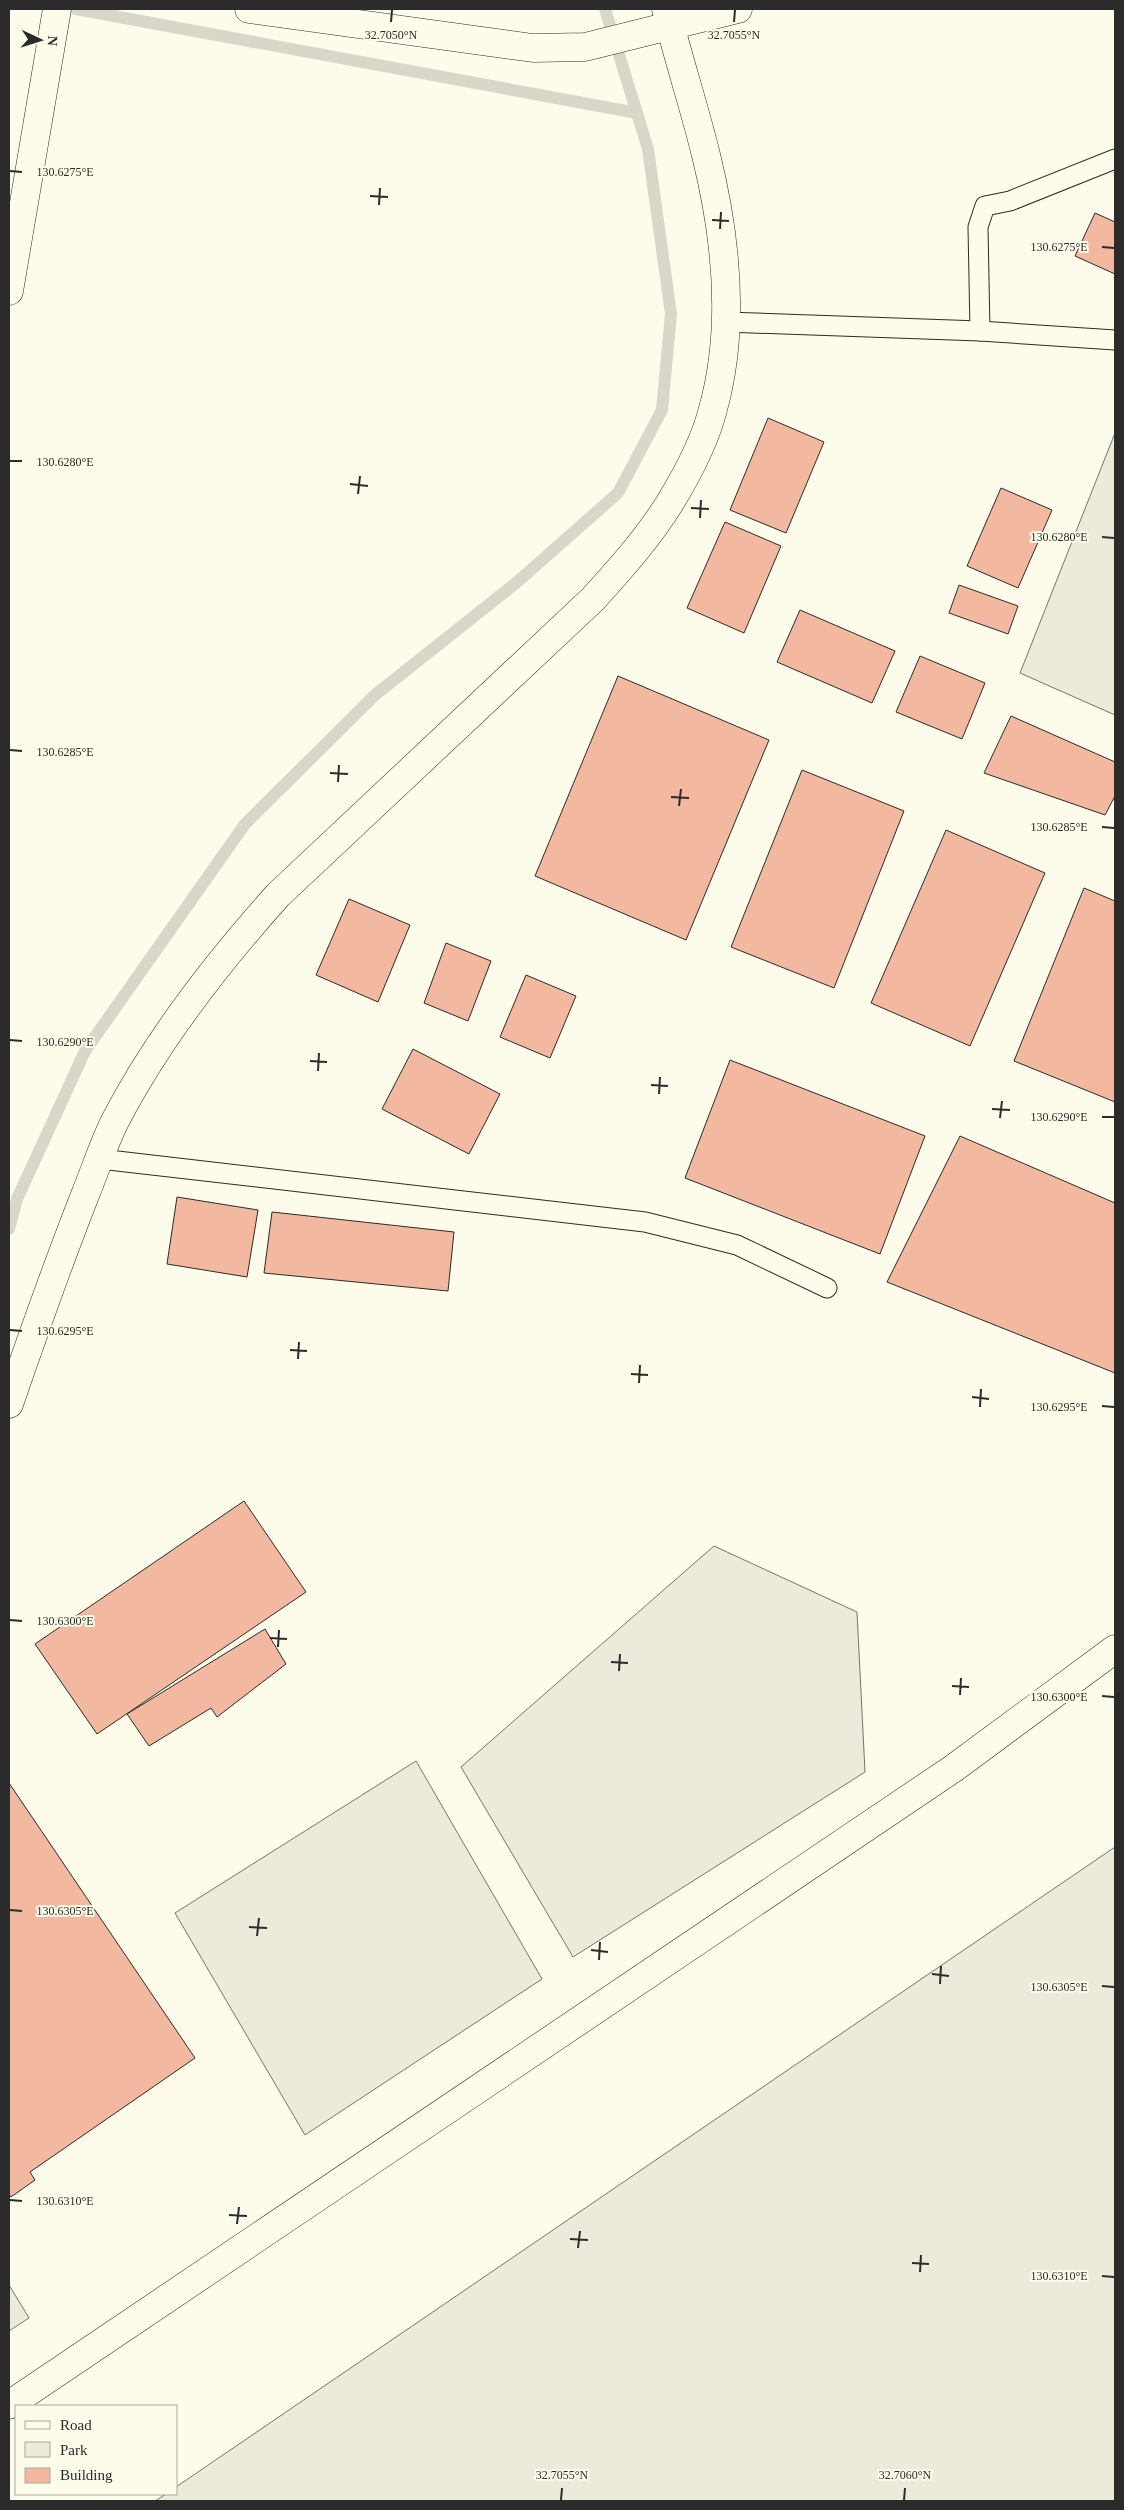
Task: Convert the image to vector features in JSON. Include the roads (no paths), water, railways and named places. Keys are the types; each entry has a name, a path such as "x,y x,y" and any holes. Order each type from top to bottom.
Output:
{"street":[{"path":"9,292 57,9"},
{"path":"249,9 533,48 585,47 662,22 738,9"},
{"path":"9,1404 45,1299 115,1122 157,1049 193,998 243,934 278,895 593,599 635,552 670,502 700,444 713,409 724,346 727,296 722,236 706,156 662,22"},
{"path":"9,2405 954,1768 1115,1649"}],"lane":[{"path":"980,331 978,227 985,206 1010,201 1115,159"},
{"path":"725,322 980,331 1115,340"},
{"path":"100,1159 646,1222 737,1245 827,1288"}],"waterway":[{"path":"76,9 637,113"},
{"path":"9,1229 17,1199 85,1051 245,824 375,695 516,583 618,493 662,410 671,314 648,149 605,9"}]}
